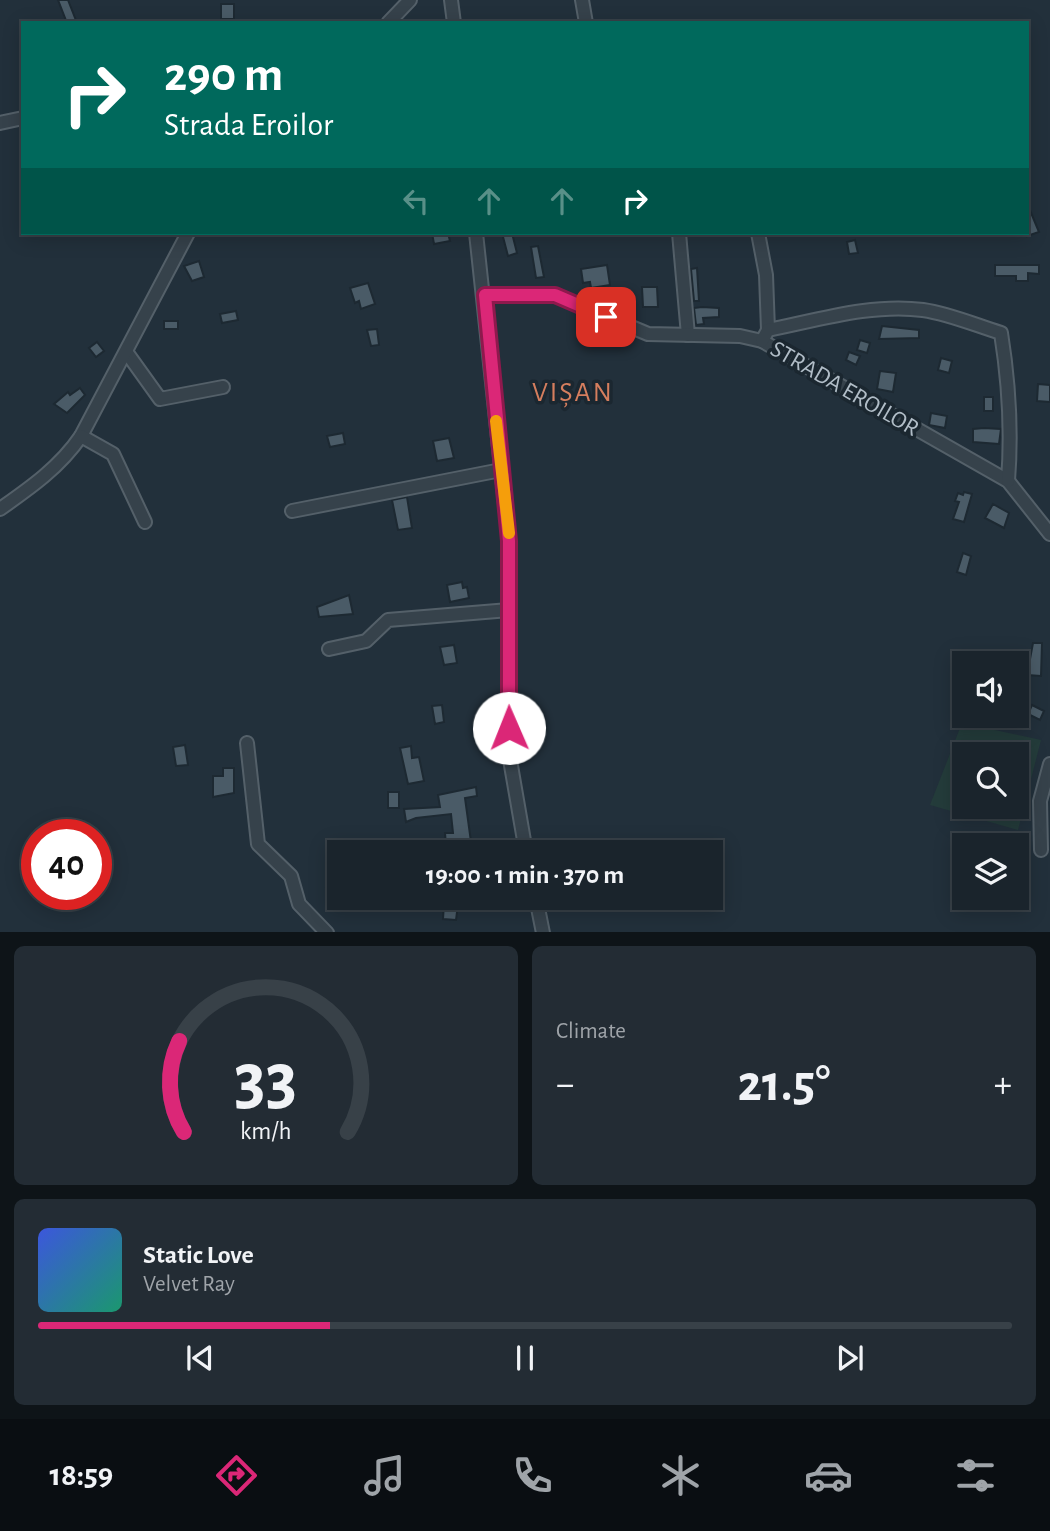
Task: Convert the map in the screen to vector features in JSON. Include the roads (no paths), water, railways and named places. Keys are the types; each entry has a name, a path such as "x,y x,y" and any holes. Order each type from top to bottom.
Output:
{"street":[{"path":"390,21 410,0"},
{"path":"451,0 454,21"},
{"path":"582,0 586,21"},
{"path":"0,123 21,118"},
{"path":"0,509 40,480 70,453 127,353 187,235"},
{"path":"476,235 485,295 509,541 509,754 524,840"},
{"path":"679,235 688,335"},
{"path":"758,235 766,275 765,335 884,309 921,310 948,315 1001,332 1010,390 1012,438 1008,481"},
{"name":"STRADA EROILOR","path":"485,295 555,295 648,334 765,335 1008,481 1050,534"},
{"path":"127,353 160,399 223,387"},
{"path":"81,436 113,454 145,522"},
{"path":"292,511 502,470"},
{"path":"329,649 366,640 388,620 509,610"},
{"path":"247,743 258,845 291,876 299,904 326,932"},
{"path":"1041,849 1040,801 1050,764"},
{"path":"538,910 543,932"}],"district":[{"name":"VIȘAN","path":"573,391"}]}
